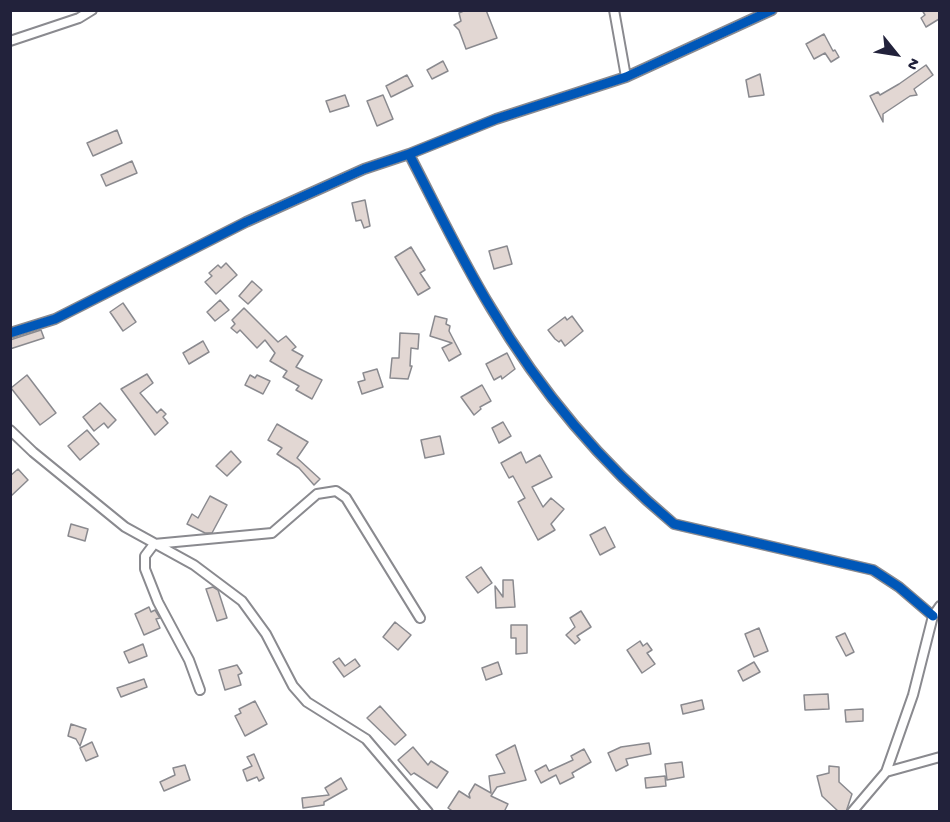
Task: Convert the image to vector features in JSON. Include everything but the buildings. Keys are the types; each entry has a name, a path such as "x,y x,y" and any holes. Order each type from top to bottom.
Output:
{"street":[{"path":"10,41 79,18 92,10"},
{"path":"614,10 626,77"},
{"path":"10,333 54,319 246,222 364,169 409,154 496,119 626,77 772,10"},
{"path":"409,154 491,309 554,401 651,505 674,524 873,570 899,587 933,616"},
{"path":"10,430 33,452 125,527 194,565 242,601 266,633 293,686 307,702 366,739 428,812"},
{"path":"200,690 189,660 158,602 146,569 145,556 154,544 272,533 317,494 336,490 346,498 420,618"},
{"path":"852,812 886,772 913,695 933,616 939,606"},
{"path":"886,772 939,757"}],"cycle path":[{"path":"10,333 55,319 246,222 364,169 409,154 496,119 626,77 772,10"},
{"path":"409,154 459,251 510,338 574,424 597,451 647,501 674,524 873,570 899,587 933,616"}]}
